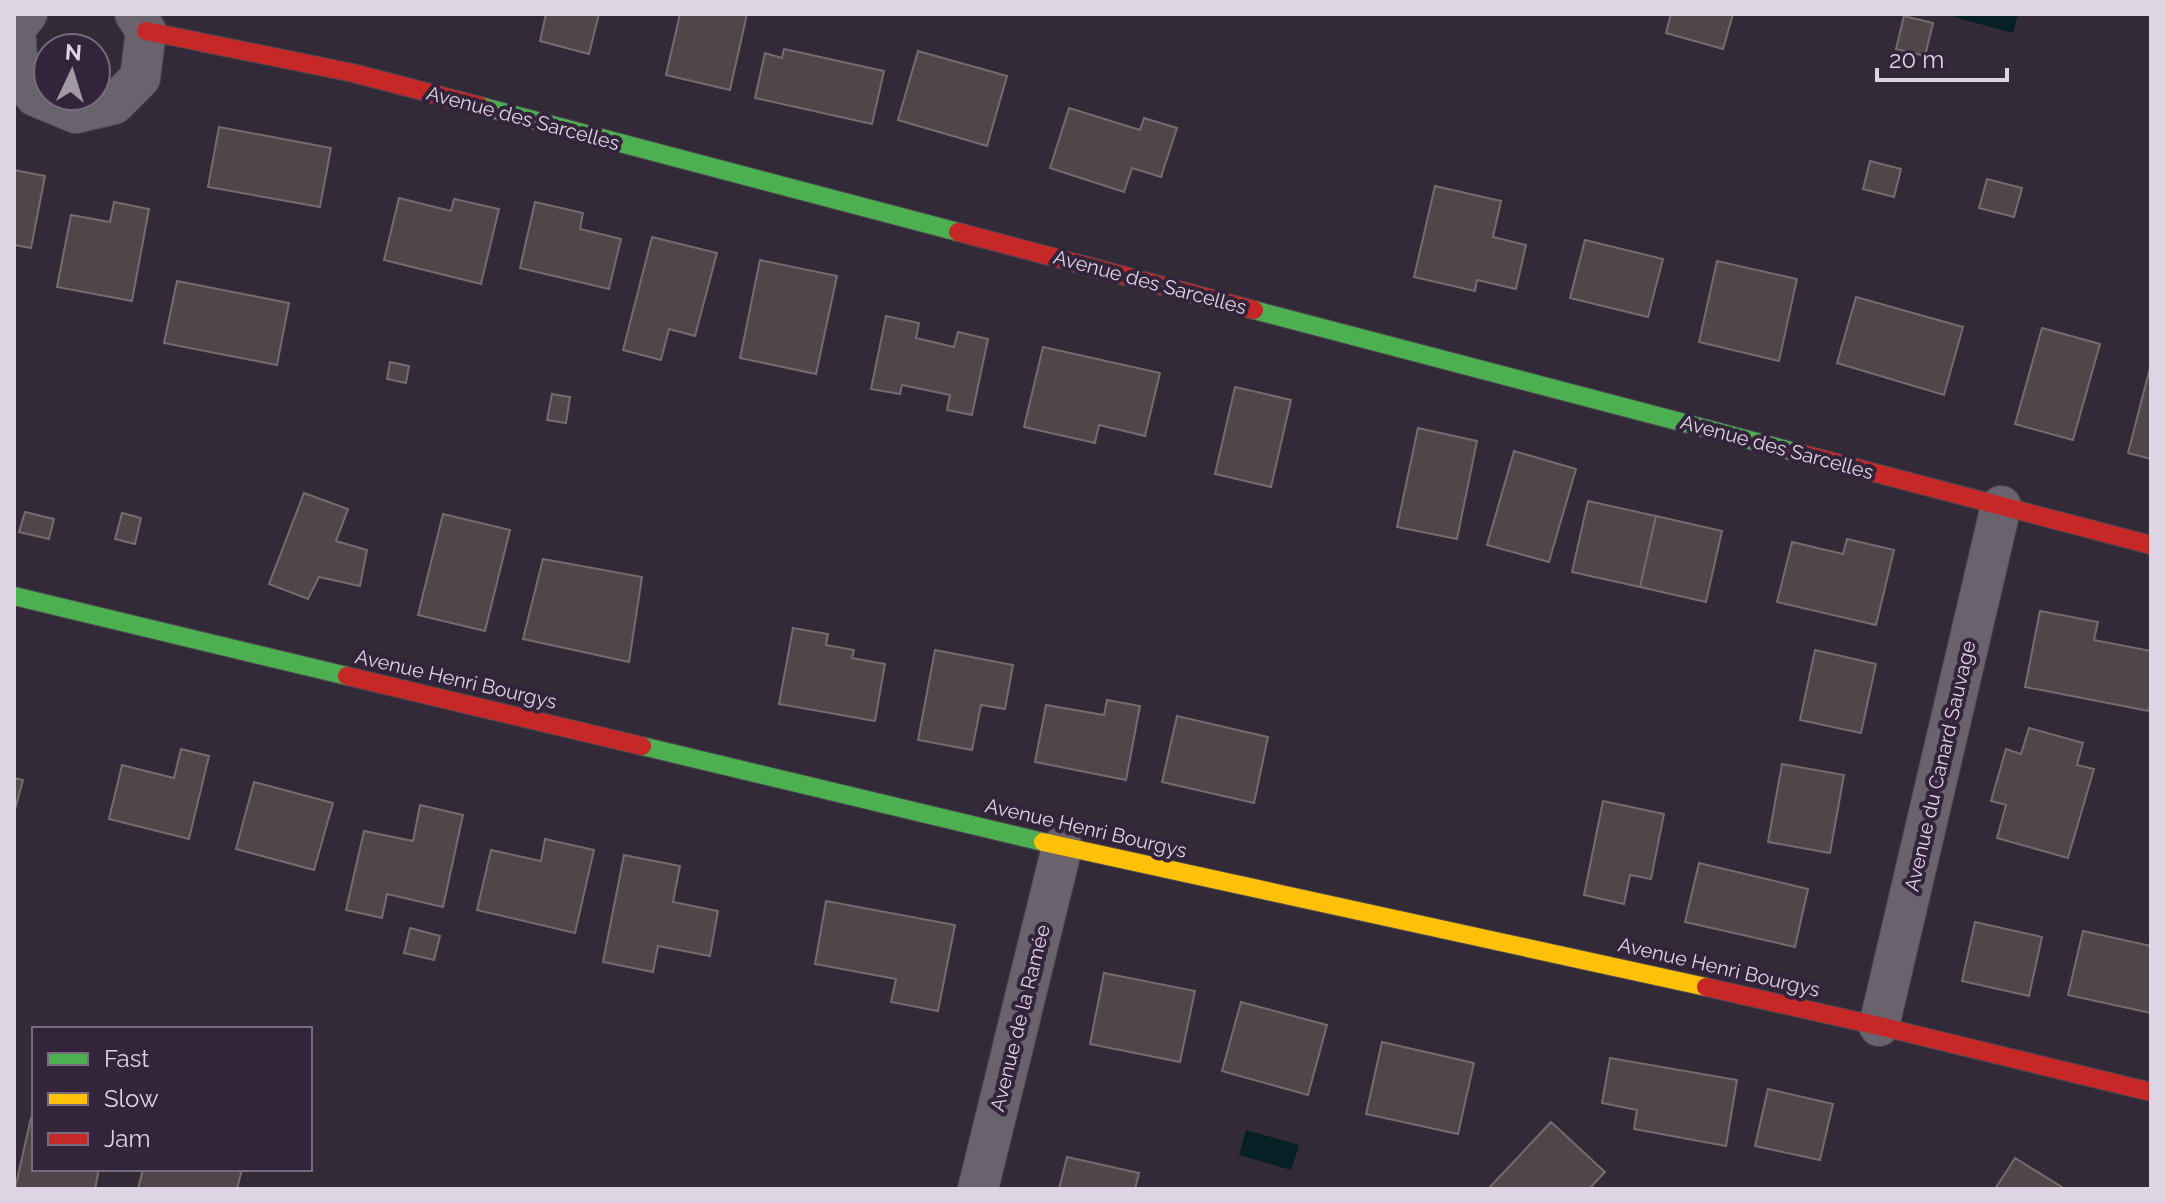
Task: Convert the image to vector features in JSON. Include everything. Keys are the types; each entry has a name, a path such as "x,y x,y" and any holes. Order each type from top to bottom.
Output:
{"street":[{"path":"27,14 15,29 16,71 35,96 76,113 114,104 140,78 140,22"},
{"name":"Avenue des Sarcelles","path":"140,22 353,73 2151,545"},
{"name":"Avenue du Canard Sauvage","path":"1879,1026 2001,506"},
{"name":"Avenue Henri Bourgys","path":"14,596 1062,847 1589,960 2151,1092"},
{"name":"Avenue de la Ramée","path":"978,1189 1062,847"}],"shaded area":[{"path":"1954,14 2018,14 2013,33 1954,17"},
{"path":"1246,1130 1299,1145 1291,1170 1239,1155"}],"building":[{"path":"546,14 599,14 589,54 540,41"},
{"path":"680,14 747,14 730,90 666,75"},
{"path":"1671,14 1733,14 1723,49 1666,33"},
{"path":"1904,16 1933,23 1925,56 1896,49"},
{"path":"784,49 884,71 872,124 755,98 765,53 782,58"},
{"path":"918,51 1007,76 987,146 898,120"},
{"path":"1069,108 1140,130 1144,118 1177,128 1161,177 1132,168 1124,192 1050,168"},
{"path":"219,127 331,148 320,207 208,187"},
{"path":"1870,161 1901,169 1894,197 1863,189"},
{"path":"14,170 45,176 31,248 14,245"},
{"path":"1987,179 2022,188 2014,217 1979,208"},
{"path":"1435,186 1501,201 1493,237 1526,245 1516,289 1477,280 1475,291 1414,277"},
{"path":"399,198 451,211 454,199 499,209 481,284 384,260"},
{"path":"114,202 149,209 132,301 57,287 71,215 110,222"},
{"path":"535,202 583,213 580,229 621,239 609,289 520,268"},
{"path":"652,237 717,253 695,336 669,329 661,360 623,350"},
{"path":"1585,240 1663,259 1648,317 1570,298"},
{"path":"760,260 837,276 816,374 740,358"},
{"path":"1717,261 1797,279 1779,361 1699,342"},
{"path":"177,281 289,303 277,365 164,343"},
{"path":"1856,297 1963,327 1944,395 1837,363"},
{"path":"886,316 919,323 916,338 954,347 958,332 988,339 972,415 947,410 950,395 902,385 900,394 871,389"},
{"path":"2042,328 2100,344 2073,440 2015,424"},
{"path":"1043,347 1160,373 1145,436 1099,425 1095,443 1024,427"},
{"path":"390,362 409,366 406,383 387,379"},
{"path":"2151,364 2151,459 2128,453"},
{"path":"1235,387 1291,400 1271,487 1215,474"},
{"path":"552,394 570,397 566,423 547,420"},
{"path":"1418,428 1477,441 1457,539 1397,527"},
{"path":"1514,451 1576,469 1549,562 1487,545"},
{"path":"304,493 348,509 336,541 367,550 360,586 319,577 308,599 269,584"},
{"path":"1588,501 1656,516 1640,587 1572,572"},
{"path":"25,512 54,519 49,539 19,532"},
{"path":"122,513 141,518 135,544 115,539"},
{"path":"443,514 510,530 485,631 418,615"},
{"path":"1656,516 1722,531 1706,602 1640,587"},
{"path":"1847,539 1894,550 1876,625 1777,602 1792,542 1843,554"},
{"path":"543,559 642,577 629,662 523,639"},
{"path":"2040,611 2098,622 2094,640 2151,651 2149,711 2025,687"},
{"path":"793,628 828,634 826,645 854,650 852,658 885,664 875,721 779,704"},
{"path":"935,650 1013,665 1005,709 981,705 972,750 918,740"},
{"path":"1815,650 1876,664 1861,733 1800,720"},
{"path":"1107,700 1140,706 1126,780 1035,762 1046,705 1104,715"},
{"path":"1177,716 1268,737 1254,803 1162,782"},
{"path":"2029,728 2083,743 2077,765 2094,769 2068,858 1997,838 2006,805 1991,801 2006,749 2021,754"},
{"path":"181,749 209,756 189,839 109,819 122,765 174,778"},
{"path":"1782,764 1844,775 1830,853 1768,842"},
{"path":"14,778 23,780 14,813"},
{"path":"254,782 333,803 314,870 236,849"},
{"path":"1603,801 1664,814 1651,879 1630,875 1624,904 1584,895"},
{"path":"420,805 463,815 443,907 387,894 382,918 346,910 364,831 413,841"},
{"path":"545,839 594,850 575,933 477,910 491,850 541,861"},
{"path":"624,855 680,866 673,902 718,911 710,956 658,946 653,972 603,962"},
{"path":"1699,863 1808,889 1795,947 1685,922"},
{"path":"826,901 955,925 938,1011 891,1002 896,979 815,964"},
{"path":"1975,922 2042,937 2029,996 1962,981"},
{"path":"410,928 440,936 434,960 404,953"},
{"path":"2083,931 2151,946 2151,1013 2068,995"},
{"path":"1104,973 1195,991 1180,1062 1090,1044"},
{"path":"1241,1002 1327,1025 1308,1095 1222,1071"},
{"path":"1382,1042 1474,1063 1458,1134 1366,1114"},
{"path":"1610,1058 1737,1080 1726,1146 1634,1129 1637,1110 1602,1103"},
{"path":"1768,1089 1833,1104 1820,1160 1755,1146"},
{"path":"31,1118 32,1171 99,1171 95,1189 15,1189"},
{"path":"1551,1122 1605,1172 1589,1189 1488,1189"},
{"path":"1067,1157 1139,1173 1135,1189 1059,1189"},
{"path":"2015,1158 2065,1189 1995,1189"},
{"path":"142,1171 242,1171 237,1189 138,1189"}],"traffic: fast":[{"path":"480,106 958,232"},
{"path":"1254,310 1795,452"},
{"path":"14,596 347,676"},
{"path":"642,746 1043,842"}],"traffic: slow":[{"path":"1043,842 1706,987"}],"traffic: jam":[{"path":"146,31 353,73 480,106"},
{"path":"958,232 1254,310"},
{"path":"1795,452 2151,545"},
{"path":"347,676 642,746"},
{"path":"1706,987 2151,1092"}]}
